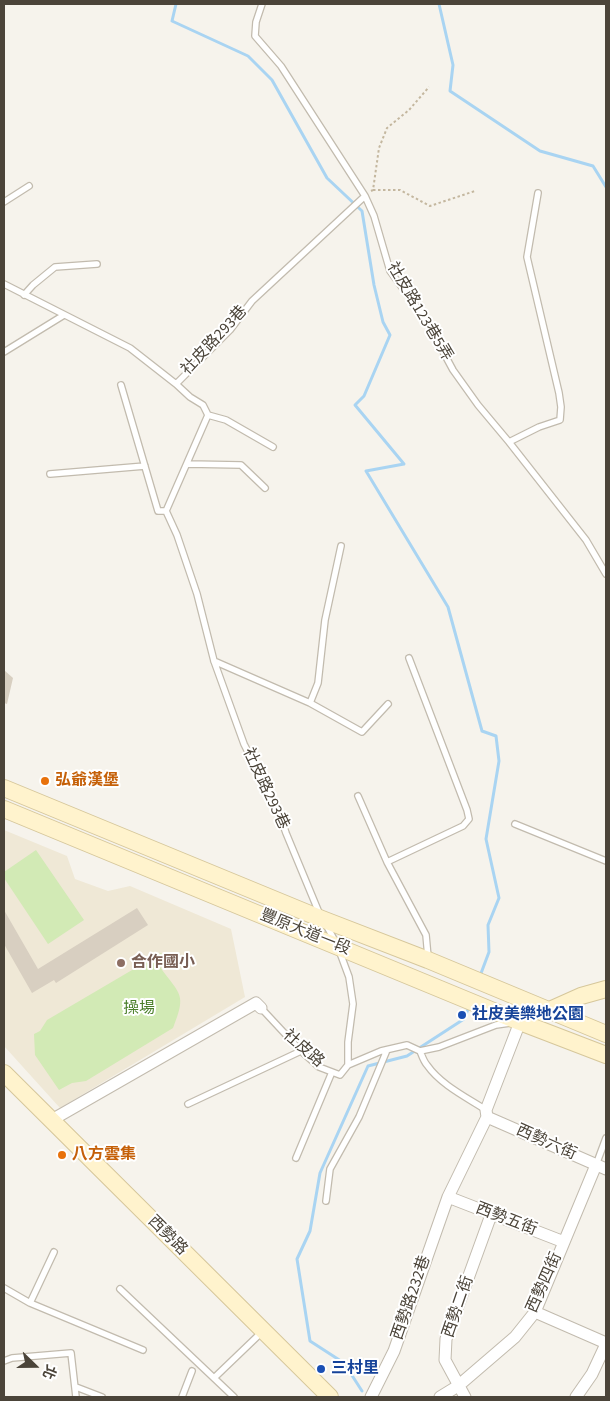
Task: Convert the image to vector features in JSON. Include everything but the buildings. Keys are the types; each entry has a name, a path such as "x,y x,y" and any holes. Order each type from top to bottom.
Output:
{"street":[{"name":"豐原大道一段","path":"4,788 606,1034"},
{"name":"豐原大道一段","path":"4,809 520,1022 606,1055"},
{"name":"社皮路","path":"520,1022 581,996 606,989"},
{"name":"社皮路","path":"50,1121 256,1003 261,1008"},
{"name":"西勢路232巷","path":"371,1397 394,1351 448,1198 486,1114 520,1022"},
{"name":"西勢路","path":"4,1073 50,1121 330,1397"},
{"name":"西勢六街","path":"486,1114 601,1167"},
{"name":"西勢四街","path":"440,1397 458,1386 514,1337 535,1312 564,1242 601,1167"},
{"name":"西勢五街","path":"448,1198 564,1242"},
{"name":"西勢二街","path":"465,1397 445,1360 446,1339 491,1215"},
{"path":"535,1312 606,1343 592,1374 576,1397"}],"lane":[{"name":"社皮路123巷5弄","path":"262,4 256,22 255,36 281,66 365,196 374,216 390,271 426,320 453,370 478,405 586,540 606,574"},
{"path":"4,202 30,186"},
{"path":"509,442 539,427 560,420 561,407 527,257 538,193"},
{"name":"社皮路293巷","path":"208,415 203,405 190,397 176,384 230,330 252,301 365,196"},
{"path":"24,295 55,267 97,264"},
{"path":"4,284 130,348 176,384"},
{"path":"4,352 64,316"},
{"name":"社皮路293巷","path":"121,385 158,511 166,511 177,535 196,594 214,661 244,744 280,816 322,919 338,946 349,977 353,1004 348,1042 348,1065"},
{"path":"166,511 208,415 226,420 273,447"},
{"path":"188,464 241,465 265,488"},
{"path":"50,474 145,466"},
{"path":"310,703 318,683 325,620 341,546"},
{"path":"387,862 463,826 468,820 467,810 409,658"},
{"path":"214,661 310,703 362,732 388,704"},
{"path":"358,796 387,862 426,936 428,960"},
{"path":"515,824 606,862"},
{"name":"社皮路","path":"261,1008 301,1051 319,1067 340,1075 348,1065 387,1050 408,1045 420,1051 440,1047 496,1025 520,1022"},
{"path":"326,1201 330,1169 359,1117 387,1050"},
{"path":"188,1104 301,1051"},
{"path":"420,1051 426,1064 436,1075 486,1114"},
{"path":"296,1158 332,1072"},
{"path":"601,1167 606,1138"},
{"path":"30,1302 54,1252"},
{"path":"4,1288 30,1302 143,1350"},
{"path":"120,1288 234,1397"},
{"path":"214,1378 263,1331"},
{"path":"4,1361 12,1358 71,1353 76,1397"},
{"path":"182,1397 192,1370"},
{"path":"76,1387 102,1397"}],"path":[{"path":"373,190 379,148 387,128 409,110 430,87"},
{"path":"365,196 373,190 400,190 430,206 475,191"}],"shaded area":[{"name":"合作國小","path":"4,830 67,856 75,879 108,891 130,886 231,929 245,997 60,1108 4,1046"}],"green space":[{"path":"36,850 84,920 48,944 4,878 4,872"},
{"name":"操場","path":"161,953 169,962 160,967 177,989 180,1001 180,1008 173,1028 86,1081 72,1083 59,1090 35,1055 34,1034 40,1031 47,1020"}],"waterway":[{"path":"176,4 172,21 248,56 272,80 327,178 362,211 374,285 383,322 390,335 364,396 355,405 404,464 366,471 448,607 482,731 496,736 499,761 486,839 499,898 488,925 489,952 480,976"},
{"path":"439,4 453,65 450,91 540,151 593,166 606,187"},
{"path":"362,1391 344,1363 310,1341 297,1259 310,1231 320,1173 368,1066 407,1056 464,1019 469,1007"}],"place":[{"name":"弘爺漢堡","path":"45,781"},
{"name":"合作國小","path":"121,963"},
{"name":"社皮美樂地公園","path":"462,1015"},
{"name":"八方雲集","path":"62,1155"},
{"name":"三村里","path":"321,1369"}]}
